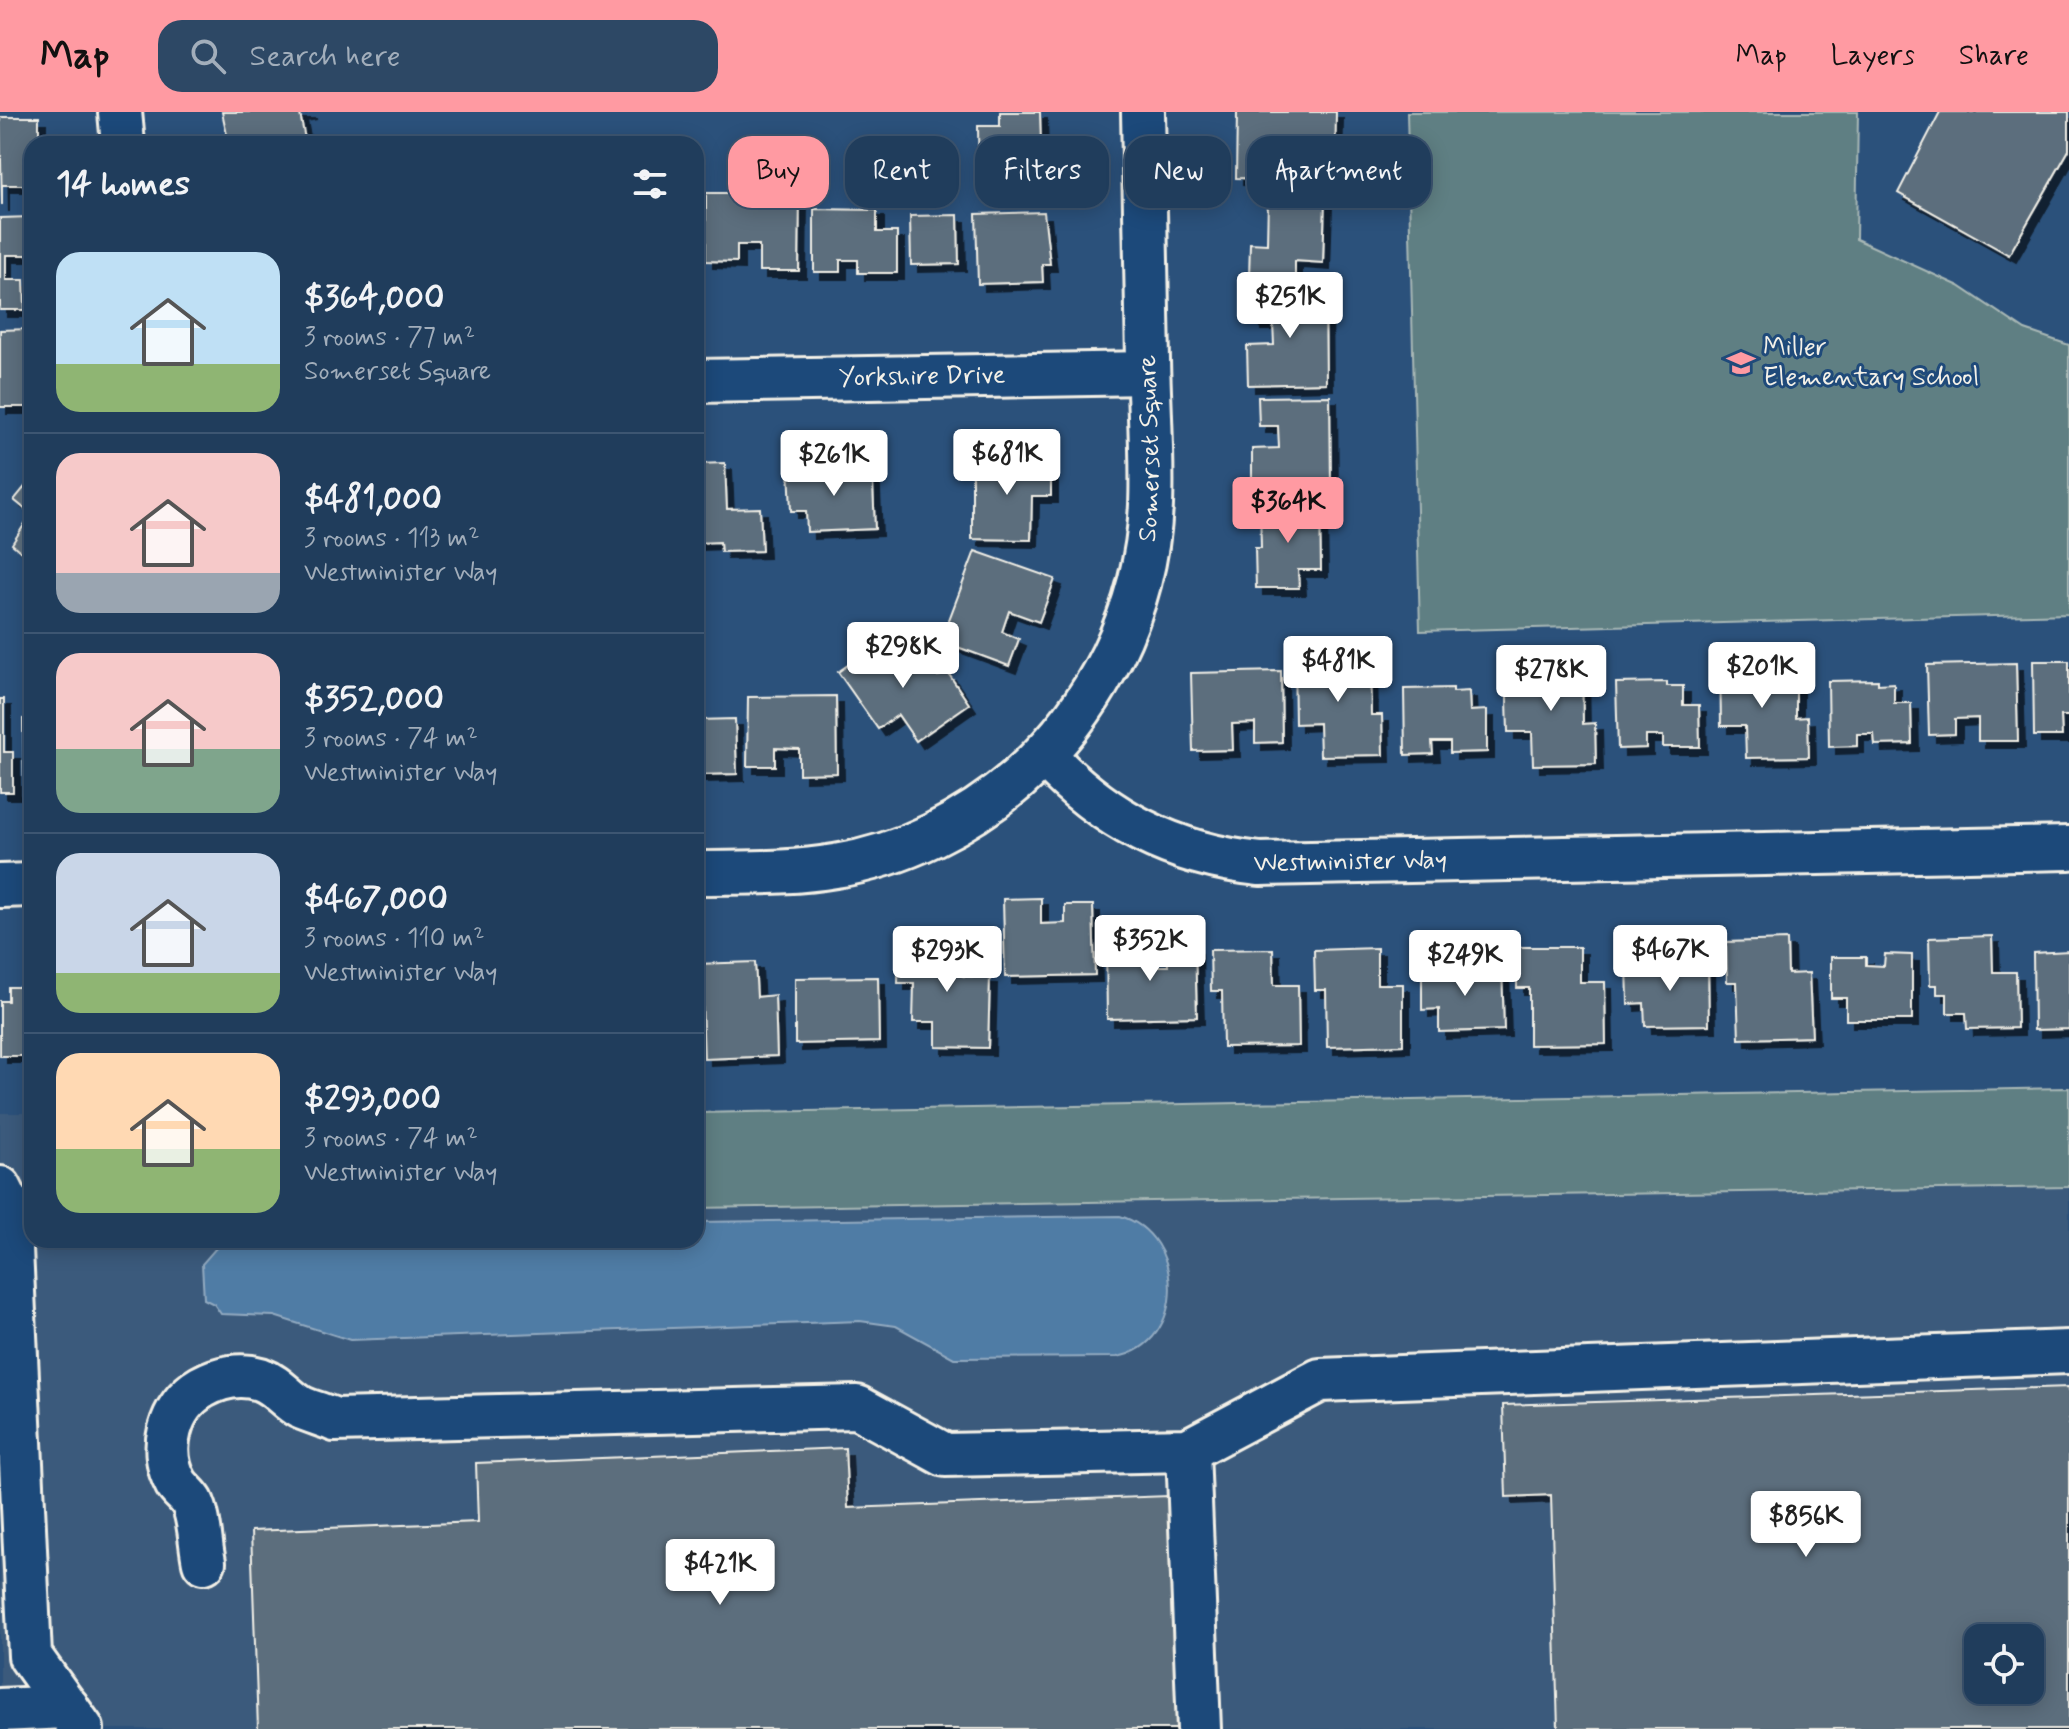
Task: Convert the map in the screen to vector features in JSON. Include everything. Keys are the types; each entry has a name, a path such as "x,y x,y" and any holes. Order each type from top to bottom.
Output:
{"street":[{"path":"120,112 122,136"},
{"name":"Somerset Square","path":"1044,755 1070,726 1102,679 1121,640 1137,592 1151,505 1143,112"},
{"name":"Yorkshire Drive","path":"704,381 1148,373"},
{"path":"704,873 799,871 873,858 931,836 966,817 999,795 1044,755"},
{"name":"Westminister Way","path":"1044,755 1093,803 1141,833 1193,853 1260,864 2069,848"},
{"path":"0,886 24,885"},
{"path":"0,1188 9,1206 30,1656 74,1718"},
{"path":"204,1562 193,1504 176,1484 168,1461 168,1436 176,1413 192,1393 214,1381 239,1376 261,1379 281,1389 297,1406 335,1420 857,1407 945,1455 1188,1450 1320,1380 2069,1352"},
{"path":"1188,1450 1199,1729"},
{"path":"0,1710 74,1718"}],"shaded area":[{"path":"0,1113 24,1113 24,1248 704,1248 704,1208 2069,1187 2069,1729 0,1729"},
{"path":"1120,1216 1142,1227 1157,1244 1167,1266 1170,1289 1167,1312 1157,1332 1140,1348 1117,1357 954,1358 896,1326 860,1321 350,1340 274,1316 221,1314 214,1304 204,1299 202,1264 216,1248 704,1248 704,1222"}],"green space":[{"name":"Miller Elementary School","path":"1407,112 1858,112 1856,239 1959,286 2025,330 2069,345 2069,614 1420,631 1409,208 1431,208 1431,136 1408,136"},
{"path":"2069,1088 2069,1187 704,1208 704,1113"}],"building":[{"path":"222,112 310,112 300,114 304,136 227,136"},
{"path":"1000,112 1040,112 1041,136 978,136 978,126 1000,126"},
{"path":"1237,112 1336,112 1336,136 1247,136 1247,178 1236,178"},
{"path":"1940,112 2069,112 2069,150 2009,255 1898,193"},
{"path":"0,117 39,117 39,136 24,136 24,185 2,185 2,205"},
{"path":"706,193 728,193 728,208 800,208 799,271 759,271 759,245 737,245 737,262 706,261"},
{"path":"1268,208 1325,208 1323,263 1295,261 1295,279 1249,278 1250,243 1267,244"},
{"path":"814,209 877,210 877,232 897,232 897,273 858,273 858,260 840,260 840,272 814,272"},
{"path":"1044,212 1050,264 1042,264 1043,282 978,284 976,214"},
{"path":"958,215 959,264 911,265 910,216"},
{"path":"24,217 24,255 6,255 6,280 24,280 24,310 0,310 0,218"},
{"path":"1325,293 1326,383 1248,385 1247,346 1274,345 1273,323 1254,323 1253,294"},
{"path":"24,329 24,407 0,407 0,330"},
{"path":"1330,396 1331,486 1252,488 1252,449 1279,448 1278,426 1259,426 1258,397"},
{"path":"872,461 875,529 807,532 806,511 791,511 789,467 822,466 823,480 844,479 843,463"},
{"path":"972,461 1051,461 1051,496 1032,496 1031,540 972,539"},
{"path":"725,463 727,509 760,508 762,551 721,552 720,542 704,543 704,464"},
{"path":"24,488 24,508 14,500"},
{"path":"1320,505 1321,570 1298,570 1299,588 1256,588 1255,548 1261,548 1260,506"},
{"path":"24,525 24,554 12,544"},
{"path":"975,551 1055,579 1039,622 1009,611 1002,632 1019,639 1009,666 941,641"},
{"path":"885,639 901,662 919,650 938,676 948,673 969,704 916,741 898,715 878,729 838,672"},
{"path":"1370,655 1371,715 1382,715 1383,755 1320,756 1319,723 1295,724 1294,657"},
{"path":"1771,658 1771,683 1796,683 1796,718 1808,717 1809,757 1746,758 1745,726 1721,726 1720,659"},
{"path":"2033,661 2069,661 2069,716 2061,716 2062,736 2034,736"},
{"path":"2016,663 2018,741 1978,741 1978,718 1955,719 1955,734 1929,735 1927,665"},
{"path":"1582,664 1583,724 1595,723 1596,764 1533,765 1532,732 1508,732 1506,666"},
{"path":"1281,671 1282,742 1255,743 1255,723 1232,724 1233,750 1193,751 1191,673"},
{"path":"1878,680 1878,684 1894,683 1894,703 1911,703 1912,744 1875,745 1874,734 1857,734 1857,746 1829,747 1828,681"},
{"path":"1667,682 1667,686 1683,686 1683,705 1699,705 1700,747 1663,747 1663,736 1646,736 1646,748 1618,749 1616,683"},
{"path":"1453,688 1453,692 1469,691 1470,711 1487,710 1487,752 1450,753 1450,742 1432,742 1433,754 1405,755 1404,689"},
{"path":"836,696 837,773 799,774 799,749 775,748 775,766 747,766 748,697"},
{"path":"0,699 4,699 4,752 13,752 13,792 0,792"},
{"path":"735,719 737,774 704,775 704,720"},
{"path":"1041,898 1041,924 1065,923 1065,905 1093,905 1095,975 1005,977 1003,899"},
{"path":"1992,936 1993,972 2016,972 2017,1028 1967,1029 1966,1013 1947,1013 1947,994 1937,994 1937,985 1930,985 1929,938"},
{"path":"1787,940 1788,974 1809,973 1812,1037 1739,1039 1737,982 1727,982 1726,942"},
{"path":"1106,941 1143,941 1143,966 1168,966 1167,948 1195,947 1197,1017 1107,1019"},
{"path":"899,944 964,945 963,976 990,977 988,1048 936,1047 936,1022 913,1022 914,983 898,983"},
{"path":"1517,947 1580,947 1580,982 1605,982 1606,1044 1529,1045 1529,988 1517,988"},
{"path":"1377,948 1377,984 1403,984 1403,1045 1327,1047 1326,990 1315,990 1314,950"},
{"path":"1273,949 1274,985 1298,985 1299,1046 1223,1047 1222,991 1211,991 1210,950"},
{"path":"2069,951 2069,1029 2034,1030 2033,953"},
{"path":"1885,954 1912,955 1912,1020 1846,1020 1846,998 1831,998 1831,957 1866,957 1866,965 1884,966"},
{"path":"1682,960 1708,960 1709,1025 1645,1026 1644,1003 1628,1004 1627,961 1660,961 1661,970 1683,969"},
{"path":"755,962 757,997 775,995 777,1056 704,1059 704,964"},
{"path":"1477,966 1502,966 1504,1030 1439,1032 1439,1009 1422,1010 1422,967 1455,967 1455,975 1477,975"},
{"path":"878,977 879,1042 795,1044 795,978"},
{"path":"8,987 24,987 24,1056 0,1056 0,1001 8,1001"},
{"path":"2069,1387 2069,1729 1558,1729 1551,1495 1506,1497 1503,1405"},
{"path":"845,1448 848,1508 1169,1496 1178,1729 258,1729 251,1531 478,1522 476,1463"}],"place":[{"name":"Miller Elementary School","path":"1741,363"}]}
